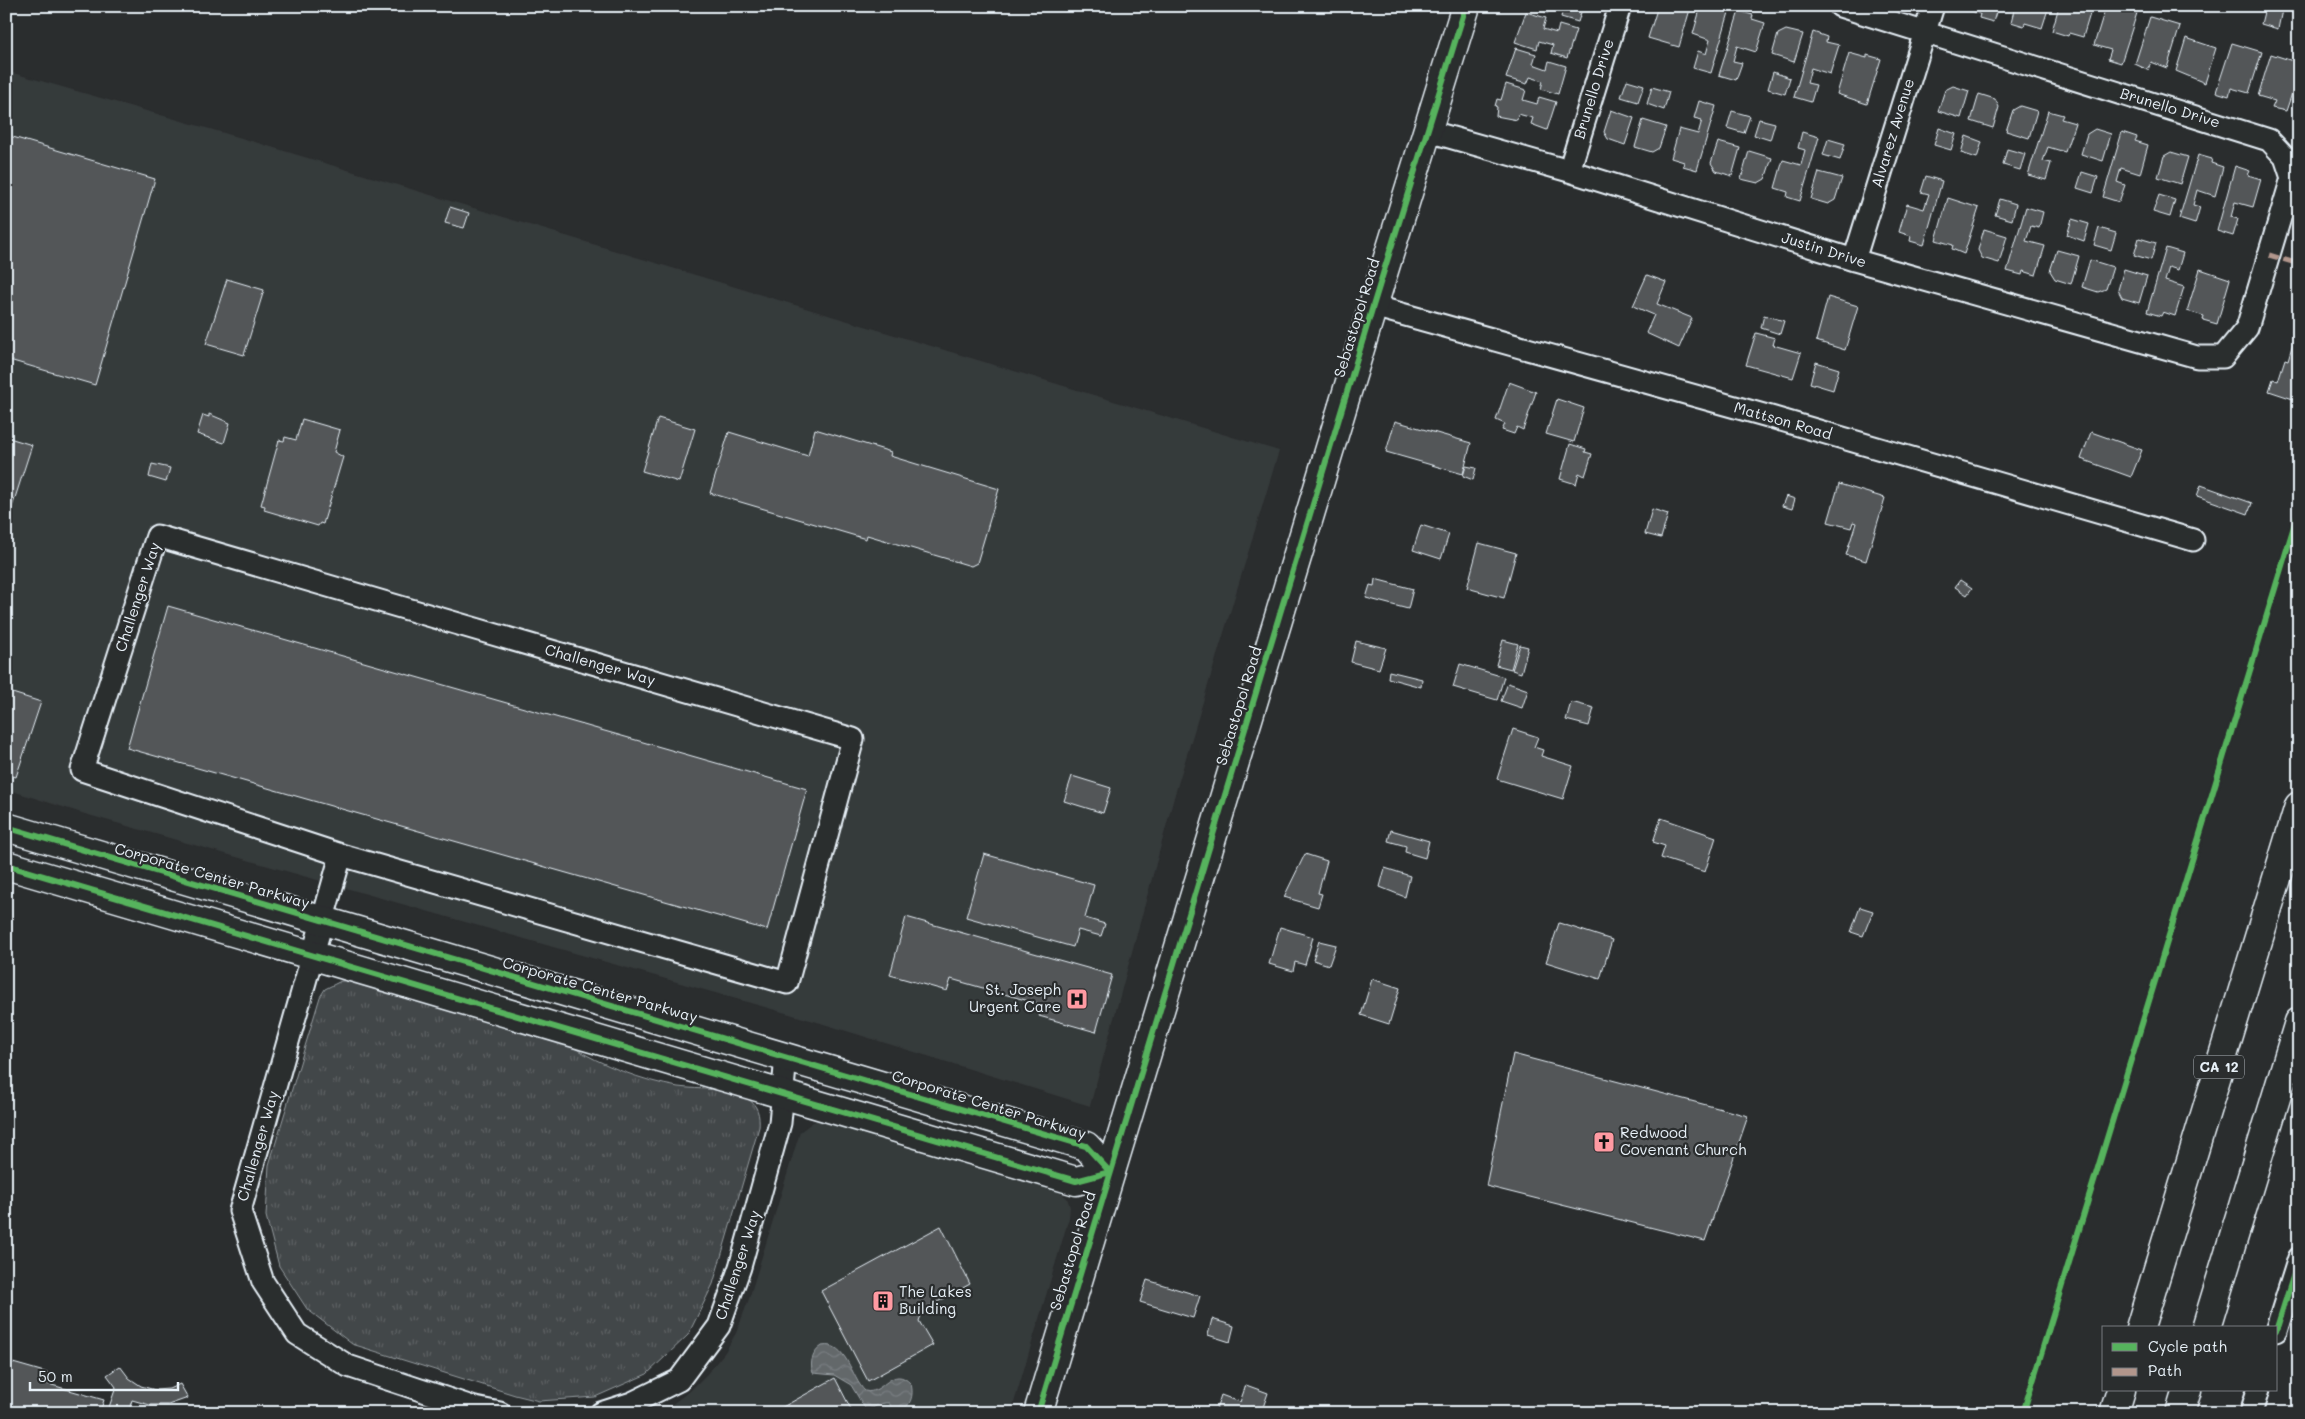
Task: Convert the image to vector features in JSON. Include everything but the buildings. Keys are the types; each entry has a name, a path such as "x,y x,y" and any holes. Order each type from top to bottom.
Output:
{"main road":[{"name":"Sebastopol Road","path":"1038,1413 1373,306 1466,6"},
{"name":"CA 12","path":"2141,1326 2299,806"},
{"name":"Corporate Center Parkway","path":"6,827 1086,1146 1110,1172"},
{"path":"6,865 1076,1181 1110,1172"},
{"path":"2207,1326 2299,1022"},
{"path":"2114,1413 2120,1392"},
{"path":"2180,1413 2186,1392"}],"street":[{"name":"Brunello Drive","path":"1569,171 1620,6"},
{"name":"Brunello Drive","path":"1840,6 2269,140 2285,157 2292,178 2247,328 2223,357"},
{"name":"Alvarez Avenue","path":"1854,260 1933,6"},
{"name":"Justin Drive","path":"1428,131 1569,171 1854,260 2197,357 2223,357"},
{"name":"Mattson Road","path":"1373,306 1771,417 2193,540"},
{"name":"Challenger Way","path":"157,536 853,739 787,982 341,855 82,770 157,536"},
{"name":"Challenger Way","path":"341,855 240,1211 264,1282 297,1334 348,1366 474,1410 500,1413"},
{"name":"Challenger Way","path":"601,1413 632,1403 679,1380 719,1326 740,1267 780,1122 786,1056"},
{"path":"2278,1326 2299,1258"},
{"path":"2251,1413 2257,1392"}],"shaded area":[{"path":"6,71 238,137 1279,451 1175,794 1090,1106 814,1021 85,814 6,789"},
{"path":"819,1120 1055,1188 1067,1198 1070,1207 1069,1218 1011,1413 660,1413 690,1391 707,1374 725,1352 736,1333 749,1299 800,1132 813,1122"}],"green space":[{"path":"341,981 350,981 571,1046 609,1066 651,1081 678,1087 738,1094 756,1107 759,1127 713,1284 688,1335 647,1374 595,1397 539,1401 352,1344 307,1309 279,1266 266,1216 269,1165 320,997 325,989"}],"water":[{"path":"822,1346 830,1346 837,1349 843,1355 865,1391 877,1389 893,1378 904,1378 911,1384 912,1388 909,1404 899,1411 894,1411 889,1403 866,1410 851,1385 834,1375 813,1373 811,1365 813,1358 816,1351"}],"marked path":[{"path":"2269,255 2299,264"}],"cycle path":[{"path":"1038,1413 1373,306 1466,6"},
{"path":"2023,1413 2299,510"},
{"path":"6,827 1086,1146 1110,1172"},
{"path":"6,865 1076,1181 1110,1172"},
{"path":"2278,1326 2299,1258"}],"place":[{"name":"St. Joseph Urgent Care","path":"1077,999"},
{"name":"Redwood Covenant Church","path":"1604,1142"},
{"name":"The Lakes Building","path":"883,1301"}]}
